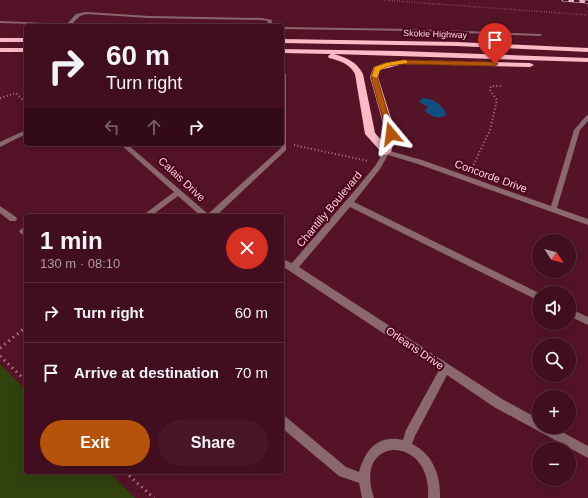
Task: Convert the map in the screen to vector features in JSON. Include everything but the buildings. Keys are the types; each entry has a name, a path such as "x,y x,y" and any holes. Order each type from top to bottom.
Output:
{"highway":[{"path":"0,40 24,40"},
{"name":"Skokie Highway","path":"284,41 457,44 588,50"},
{"path":"0,50 24,50"},
{"name":"Skokie Highway","path":"284,51 399,52 588,60"},
{"path":"300,51 331,55 355,65 359,74 370,134 386,152"},
{"path":"386,152 391,134 374,77 377,69 387,64 403,62 588,66"}],"street":[{"path":"69,24 78,15 86,13 149,17 262,19 270,20 269,24"},
{"path":"0,22 45,24"},
{"path":"284,28 412,30 540,36"},
{"path":"553,210 577,130 588,117"},
{"path":"0,145 24,133"},
{"name":"Calais Drive","path":"126,146 151,165 178,192 204,214"},
{"path":"213,214 284,148 284,146"},
{"name":"Chantilly Boulevard","path":"293,268 349,202 379,164 386,152"},
{"name":"Concorde Drive","path":"386,152 588,222"},
{"path":"149,214 178,192"},
{"path":"349,202 532,294"},
{"path":"0,209 13,219"},
{"path":"284,263 293,268"},
{"name":"Orleans Drive","path":"293,268 498,403 532,421"},
{"path":"576,315 588,321"},
{"path":"406,447 410,434 445,368"},
{"path":"284,423 343,472 363,479"},
{"path":"555,434 588,452"},
{"path":"368,498 363,479 365,467 369,457 376,450 396,444 417,453 426,463 433,476 436,489 434,498"}],"path":[{"path":"382,0 588,15"},
{"path":"467,179 490,130 497,100 490,90 491,86 502,86"},
{"path":"0,98 16,93 24,101"},
{"path":"284,143 379,164"},
{"path":"0,348 24,329"},
{"path":"0,356 24,379"},
{"path":"127,474 154,498"}],"green space":[{"path":"0,364 24,388 24,474 111,474 135,498 0,498"}],"water":[{"path":"422,98 430,99 439,104 446,113 445,116 432,116 425,111 428,107 419,102"}],"railway":[{"path":"563,0 588,2"}],"slow traffic":[{"path":"375,76 377,69 387,64 405,62"}],"route":[{"path":"391,134 374,77 377,69 387,64 403,62 495,64"}]}
